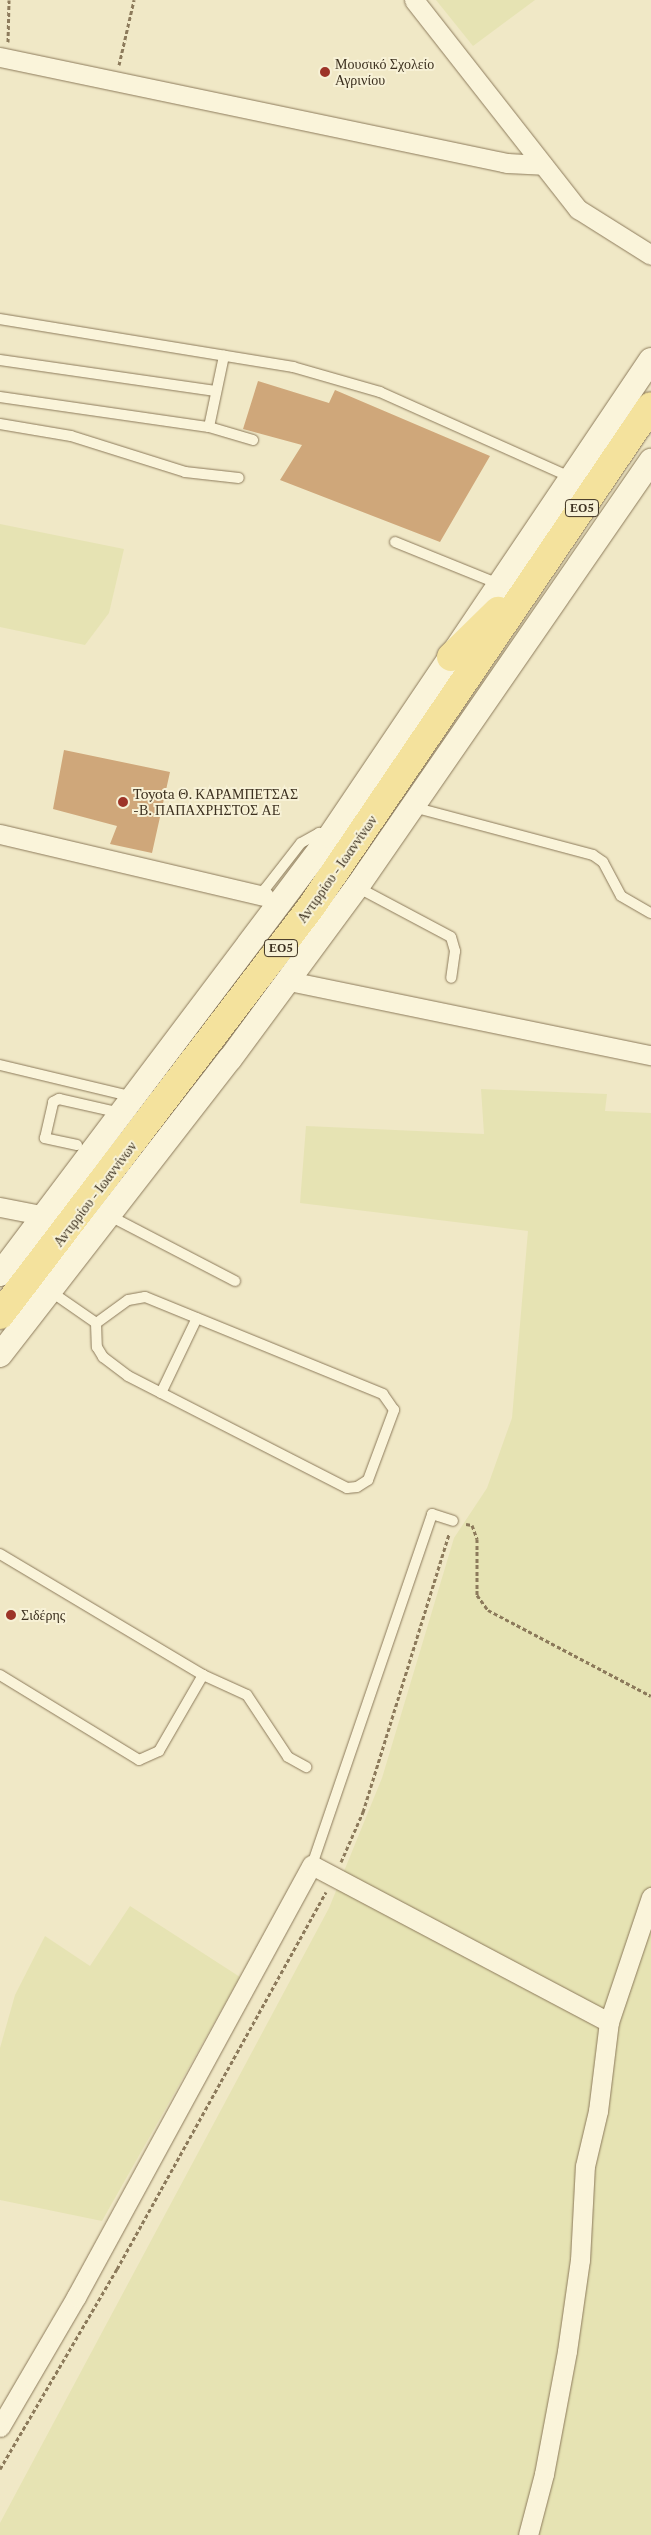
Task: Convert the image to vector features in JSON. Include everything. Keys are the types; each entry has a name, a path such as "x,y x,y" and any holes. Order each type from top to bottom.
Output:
{"main road":[{"name":"Αντιρρίου - Ιωαννίνων","path":"0,1316 311,907 651,406"},
{"path":"451,658 543,566"}],"street":[{"path":"414,0 586,217 651,255"},
{"path":"4,58 507,163 543,165"},
{"path":"0,1274 130,1106 270,904 330,836 651,360"},
{"path":"0,1355 110,1216 357,887 651,461"},
{"path":"0,834 270,904"},
{"path":"288,981 651,1055"},
{"path":"0,1207 46,1216"},
{"path":"0,2427 76,2297 312,1864 609,2022"},
{"path":"528,2535 544,2474 567,2351 580,2260 585,2166 600,2095 609,2022 651,1897"}],"lane":[{"path":"0,319 293,367 380,392 572,478"},
{"path":"209,428 214,391 224,356"},
{"path":"0,360 214,391"},
{"path":"0,397 209,428 253,440"},
{"path":"0,424 71,436 185,472 239,478"},
{"path":"395,542 499,584"},
{"path":"413,807 593,855 603,862 621,896 651,913"},
{"path":"357,887 452,937 455,950 451,978"},
{"path":"0,1064 130,1106"},
{"path":"77,1145 45,1138 52,1102 59,1099 130,1106"},
{"path":"110,1216 235,1281"},
{"path":"50,1291 96,1323"},
{"path":"136,1297 197,1318 383,1394 394,1410 368,1480 358,1488 347,1488 161,1393 103,1357 97,1347 96,1323 136,1297"},
{"path":"161,1393 197,1318"},
{"path":"312,1864 432,1514 453,1521"},
{"path":"0,1554 203,1676 247,1695 288,1757 306,1767"},
{"path":"0,1674 139,1760 159,1751 203,1676"}],"path":[{"path":"4,58 8,0"},
{"path":"116,82 134,0"},
{"path":"453,1521 472,1525 477,1539 477,1595 488,1610 651,1696"}],"shaded area":[{"path":"436,0 535,0 473,46"},
{"path":"0,524 124,549 109,613 85,645 0,627"},
{"path":"481,1089 607,1094 605,1111 651,1113 651,2535 0,2535 0,2523 329,1908 382,1778 454,1538 487,1488 512,1418 528,1231 300,1203 306,1126 484,1134"},
{"path":"130,1906 240,1977 102,2221 0,2200 0,2048 15,1995 45,1936 90,1966"}],"building":[{"path":"258,381 329,403 335,390 490,456 440,542 280,480 302,445 243,429"},
{"path":"64,750 170,772 152,853 110,844 117,826 53,809"}],"place":[{"name":"Μουσικό Σχολείο Αγρινίου","path":"325,72"},
{"name":"Toyota Θ. ΚΑΡΑΜΠΕΤΣΑΣ -Β. ΠΑΠΑΧΡΗΣΤΟΣ ΑΕ","path":"123,802"},
{"name":"Σιδέρης","path":"11,1615"}]}
